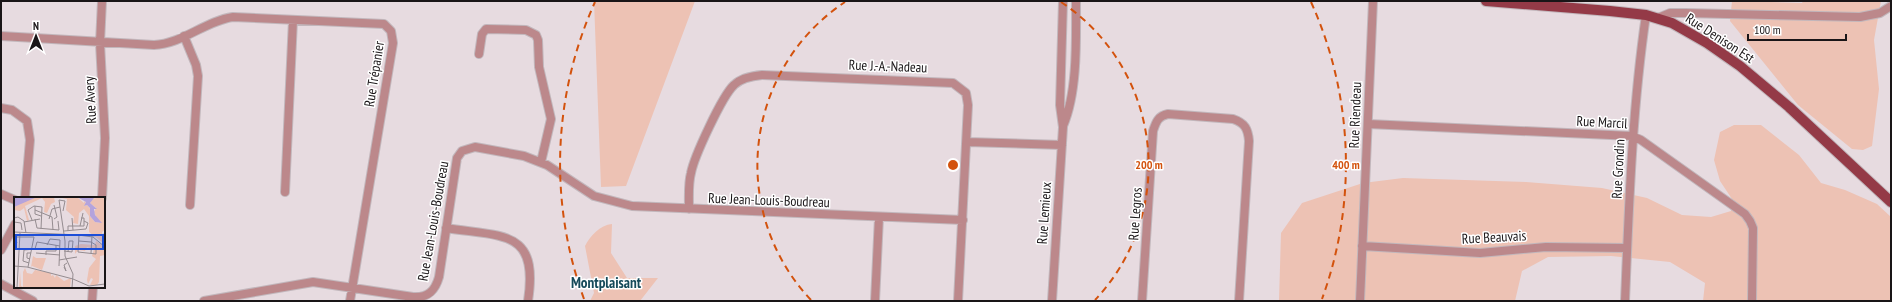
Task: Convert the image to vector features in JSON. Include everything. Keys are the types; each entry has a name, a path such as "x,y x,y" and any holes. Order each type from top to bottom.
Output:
{"main road":[{"name":"Rue Denison Est","path":"1486,1 1646,15 1658,18 1690,32 1740,66 1789,107 1891,202"}],"street":[{"name":"Rue Avery","path":"102,1 100,43 106,138 102,197"},
{"name":"Rue Lemieux","path":"1052,301 1063,127 1060,105 1063,1"},
{"name":"Rue Lemieux","path":"1063,127 1069,112 1074,66 1076,1"},
{"name":"Rue Riendeau","path":"1360,301 1372,1"},
{"path":"1658,18 1670,13 1860,17 1880,13 1891,6"},
{"name":"Rue Grondin","path":"1625,301 1632,136 1638,70 1646,15"},
{"name":"Rue Trépanier","path":"1,36 100,43 166,45 226,18 384,24 393,35 393,43 350,301"},
{"path":"284,192 293,20"},
{"path":"479,54 482,34 486,29 522,29 536,36 539,44 539,67 551,119 548,138 541,162"},
{"path":"184,36 196,64 198,76 190,205"},
{"name":"Rue J.-A.-Nadeau","path":"689,209 690,174 694,161 724,97 734,85 750,76 777,75 953,83 962,88 968,98 958,301"},
{"path":"1,108 12,110 27,121 30,140 25,197"},
{"name":"Rue Legros","path":"1142,301 1153,131 1157,119 1168,114 1233,119 1240,121 1247,129 1249,141 1239,301"},
{"name":"Rue Marcil","path":"1368,124 1632,136 1641,140 1745,214 1750,220 1753,228 1752,301"},
{"path":"967,142 1062,145"},
{"name":"Rue Jean-Louis-Boudreau","path":"204,301 308,282 323,282 420,298 432,293 439,277 458,158 462,151 475,147 524,156 541,162 587,192 603,199 640,207 963,220"},
{"path":"1,194 14,200"},
{"path":"875,301 879,217"},
{"path":"1,250 14,226"},
{"path":"446,228 504,237 516,243 526,254 530,262 531,278 528,301"},
{"name":"Rue Beauvais","path":"1362,246 1480,253 1546,247 1627,248"},
{"path":"1,284 33,301"},
{"path":"92,301 93,288"}],"shaded area":[{"path":"594,1 695,1 626,186 601,187"},
{"path":"1732,1 1802,3 1803,1 1881,1 1874,40 1879,89 1872,146 1863,150 1852,149 1798,105 1730,21"},
{"path":"1734,125 1761,125 1799,155 1821,183 1845,190 1877,204 1891,217 1891,301 1703,301 1705,283 1670,262 1611,256 1548,257 1522,271 1515,301 1279,301 1281,233 1302,203 1363,183 1403,178 1526,182 1602,188 1647,198 1682,215 1711,217 1731,211 1732,199 1720,181 1714,160 1720,132"},
{"path":"612,224 611,253 627,278 658,278 640,301 590,301 594,293 585,246 590,238 603,226"}],"district":[{"name":"Montplaisant","path":"606,282"}]}
